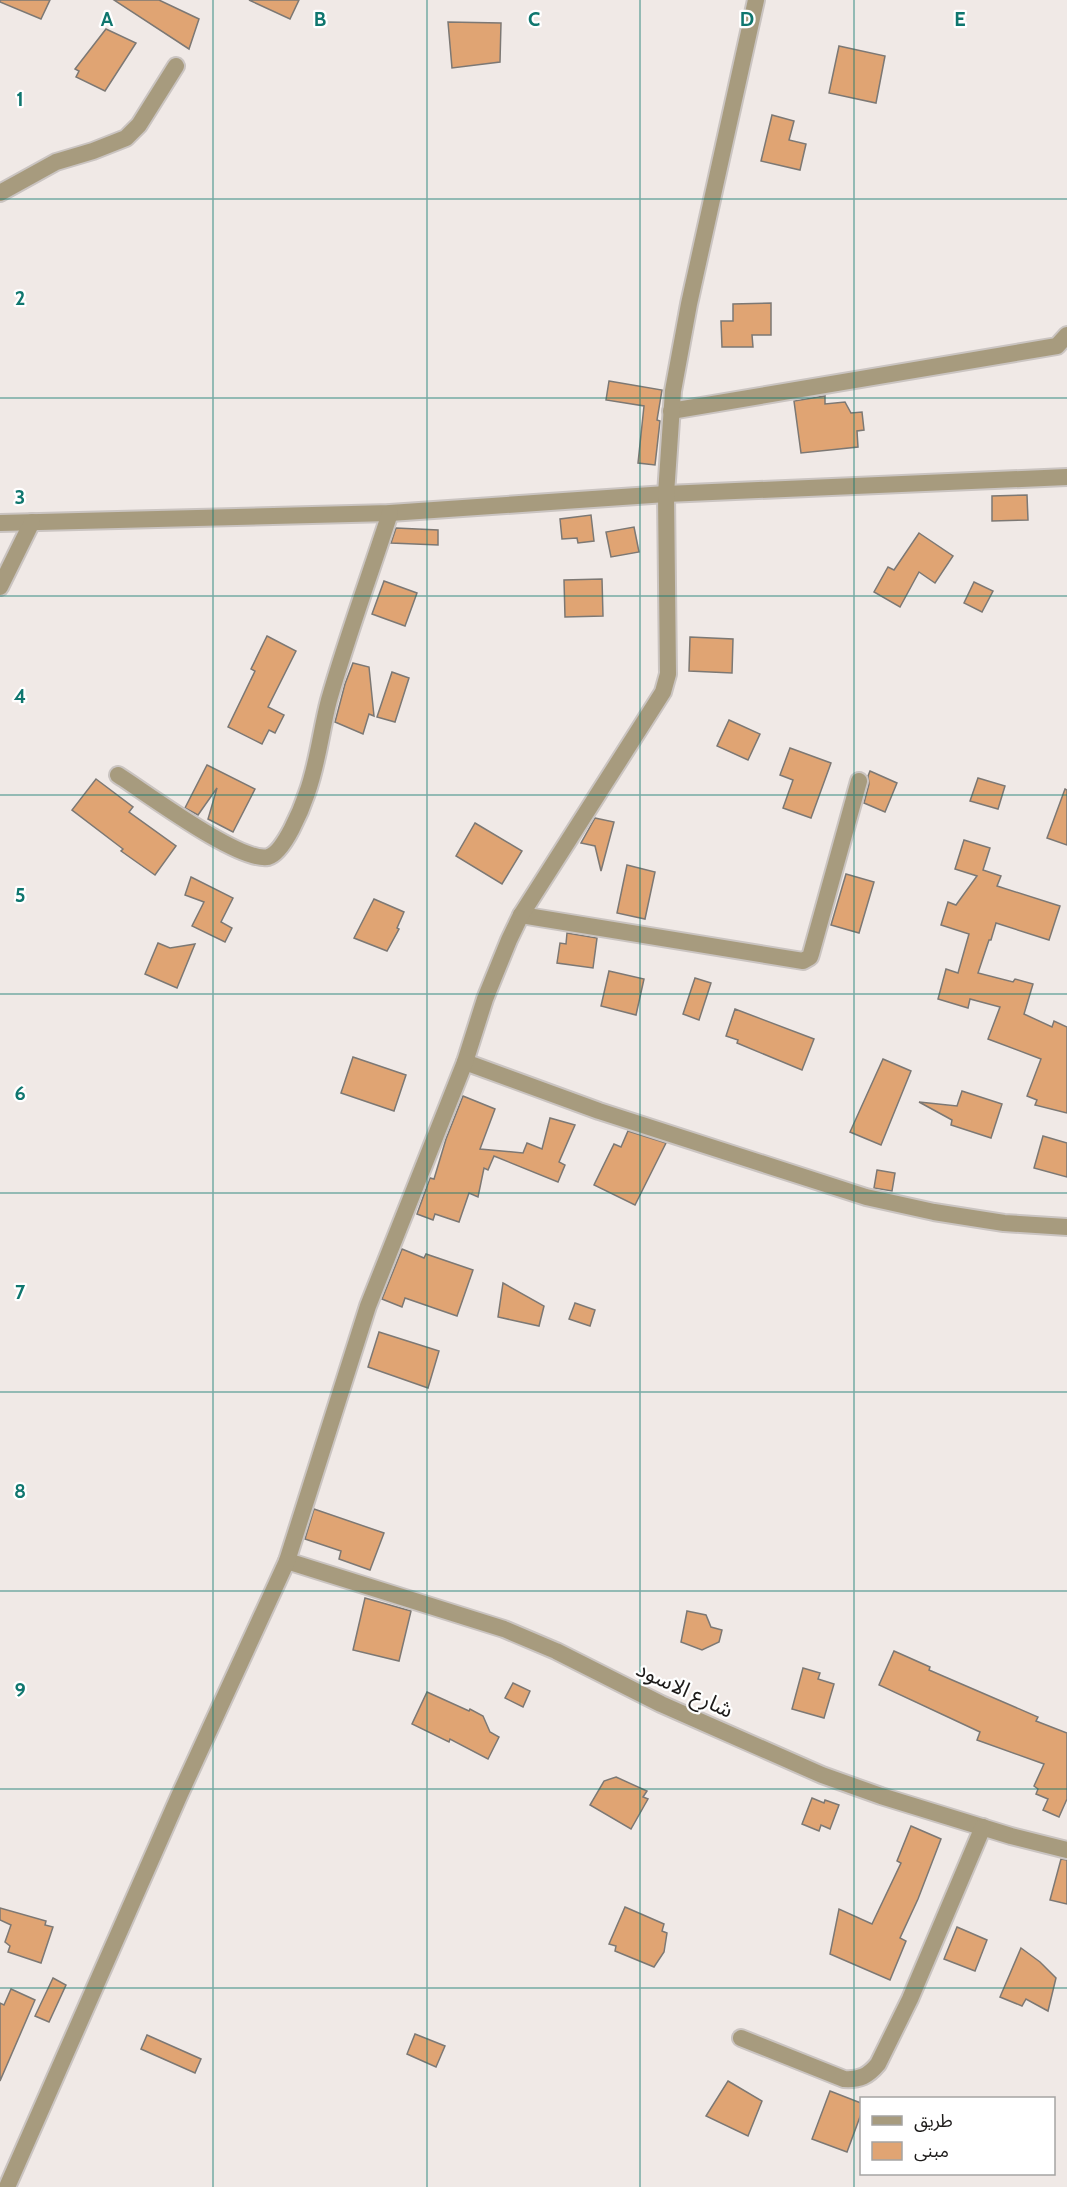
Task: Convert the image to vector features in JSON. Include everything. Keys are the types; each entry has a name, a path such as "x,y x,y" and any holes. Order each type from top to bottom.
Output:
{"street":[{"path":"7,2187 180,1794 287,1561 368,1306 465,1062 485,999 521,915 663,692 668,674 666,494 671,411 682,339 756,0"},
{"path":"0,193 56,162 93,152 126,138 139,125 176,66"},
{"path":"671,411 1057,346 1067,335"},
{"path":"0,523 390,513 666,494 1067,477"},
{"path":"118,775 226,845 258,857 275,854 293,826 308,792 329,701 390,513"},
{"path":"0,587 32,522"},
{"path":"521,915 799,962 807,960 811,954 860,781"},
{"path":"465,1062 599,1111 866,1197 934,1212 1004,1223 1067,1227"},
{"name":"شارع الاسود","path":"287,1561 504,1629 556,1651 661,1704 822,1775 881,1796 1067,1850"},
{"path":"741,2038 844,2079 858,2080 872,2072 879,2064 910,1998 983,1827"}],"building":[{"path":"0,0 50,0 41,19 0,2"},
{"path":"114,0 159,0 199,19 189,49"},
{"path":"249,0 299,0 290,19"},
{"path":"448,22 501,23 500,62 452,68"},
{"path":"106,29 136,43 105,91 76,77 79,71 75,69"},
{"path":"839,46 885,56 876,103 829,93"},
{"path":"772,115 794,121 789,140 806,144 800,170 761,161"},
{"path":"771,303 771,335 752,335 753,347 722,347 721,321 733,321 733,304"},
{"path":"609,381 662,390 657,420 660,421 655,465 638,463 644,406 606,400"},
{"path":"825,396 825,404 845,402 851,413 862,412 864,430 857,431 858,447 801,453 794,401"},
{"path":"1027,495 1028,520 992,521 992,496"},
{"path":"591,515 594,541 578,543 577,538 562,539 560,519"},
{"path":"634,527 639,552 611,557 606,532"},
{"path":"396,528 438,530 438,545 391,543"},
{"path":"919,533 953,556 935,583 919,572 900,607 874,592 888,567 894,570"},
{"path":"602,579 603,616 565,617 564,580"},
{"path":"384,581 417,593 405,626 372,614"},
{"path":"974,582 993,591 982,612 964,603"},
{"path":"267,636 296,651 268,707 284,715 275,733 269,730 262,744 228,727 255,671 251,669"},
{"path":"690,637 733,639 732,673 689,671"},
{"path":"353,663 369,667 374,716 369,714 363,734 335,722"},
{"path":"392,672 409,678 395,722 377,717"},
{"path":"729,720 760,734 748,760 717,746"},
{"path":"790,748 831,763 811,818 783,808 793,780 780,775"},
{"path":"207,765 255,789 233,832 208,819 217,788 198,815 185,808"},
{"path":"870,771 897,783 885,812 864,803"},
{"path":"978,778 1005,786 998,809 970,801"},
{"path":"96,779 133,807 129,812 176,846 155,875 121,851 123,849 72,810"},
{"path":"1065,789 1067,790 1067,845 1047,838"},
{"path":"595,818 614,822 601,871 595,846 581,843"},
{"path":"475,823 522,851 502,884 456,856"},
{"path":"964,840 990,848 983,870 1001,876 997,886 1060,906 1049,940 996,923 978,973 1013,982 1015,979 1033,984 1024,1014 1052,1027 1054,1021 1067,1027 1067,1113 1035,1105 1037,1100 1027,1096 1041,1059 988,1039 1000,1007 970,999 968,1008 938,999 946,969 958,973 969,934 941,925 948,902 956,905 977,876 955,869"},
{"path":"627,865 655,872 645,919 617,913"},
{"path":"846,874 874,882 859,933 831,925"},
{"path":"191,877 233,898 221,922 232,928 225,942 192,926 204,902 185,895"},
{"path":"374,899 404,912 397,928 399,929 387,951 354,938"},
{"path":"567,933 597,938 593,968 557,963 560,943 566,944"},
{"path":"158,943 170,948 195,944 177,988 145,974"},
{"path":"609,971 644,979 636,1015 601,1006"},
{"path":"695,978 711,983 699,1020 683,1014"},
{"path":"735,1009 814,1039 802,1070 737,1043 738,1040 726,1036"},
{"path":"353,1057 406,1075 394,1111 341,1093"},
{"path":"883,1059 911,1071 881,1145 850,1132"},
{"path":"962,1091 1002,1104 991,1138 951,1125 952,1120 919,1102 957,1106"},
{"path":"463,1096 495,1109 480,1149 523,1153 527,1143 542,1149 550,1118 575,1125 559,1162 565,1165 558,1182 494,1156 488,1170 484,1168 478,1197 469,1193 459,1222 435,1214 433,1220 417,1214 430,1178 434,1179 446,1139"},
{"path":"628,1131 666,1143 635,1205 594,1185 614,1144 621,1147"},
{"path":"1043,1136 1067,1143 1067,1177 1034,1168"},
{"path":"877,1170 895,1173 892,1191 874,1188"},
{"path":"402,1249 424,1258 426,1254 473,1270 457,1316 405,1298 402,1307 382,1299"},
{"path":"503,1283 544,1306 539,1326 498,1317"},
{"path":"575,1303 595,1310 590,1326 569,1319"},
{"path":"379,1332 439,1351 428,1388 368,1367"},
{"path":"314,1509 384,1533 370,1570 339,1559 341,1551 305,1539"},
{"path":"365,1598 411,1611 399,1661 353,1650"},
{"path":"687,1611 706,1615 711,1627 722,1630 719,1642 702,1650 681,1642"},
{"path":"894,1651 930,1667 929,1670 1038,1717 1036,1721 1067,1733 1067,1799 1059,1817 1043,1810 1048,1799 1036,1794 1038,1789 1034,1786 1044,1764 977,1740 980,1732 879,1685"},
{"path":"803,1668 820,1673 818,1679 834,1684 824,1718 792,1709"},
{"path":"513,1683 530,1691 523,1707 505,1698"},
{"path":"427,1692 483,1716 490,1732 499,1737 488,1759 450,1739 449,1742 412,1724"},
{"path":"616,1777 647,1791 643,1797 648,1799 631,1829 590,1805 604,1781"},
{"path":"812,1798 824,1803 825,1800 839,1805 830,1829 821,1825 819,1831 802,1824"},
{"path":"911,1826 941,1839 900,1938 906,1941 890,1980 830,1954 839,1909 872,1924 901,1863 897,1861"},
{"path":"1061,1859 1067,1860 1067,1904 1050,1900"},
{"path":"625,1907 664,1924 662,1931 667,1933 664,1952 654,1967 615,1951 616,1946 609,1944"},
{"path":"0,1908 46,1921 45,1925 53,1927 41,1963 8,1952 10,1946 5,1942 11,1925 0,1920"},
{"path":"957,1927 987,1940 975,1971 944,1959"},
{"path":"1021,1948 1056,1978 1048,2011 1026,1999 1022,2006 1000,1997"},
{"path":"53,1978 66,1985 49,2022 35,2016"},
{"path":"11,1989 35,2000 0,2081 0,2003 4,2005"},
{"path":"415,2034 445,2046 436,2067 407,2054"},
{"path":"147,2035 201,2059 195,2073 141,2049"},
{"path":"728,2081 762,2101 748,2136 706,2116"},
{"path":"830,2091 860,2103 860,2117 847,2152 812,2139"}]}
